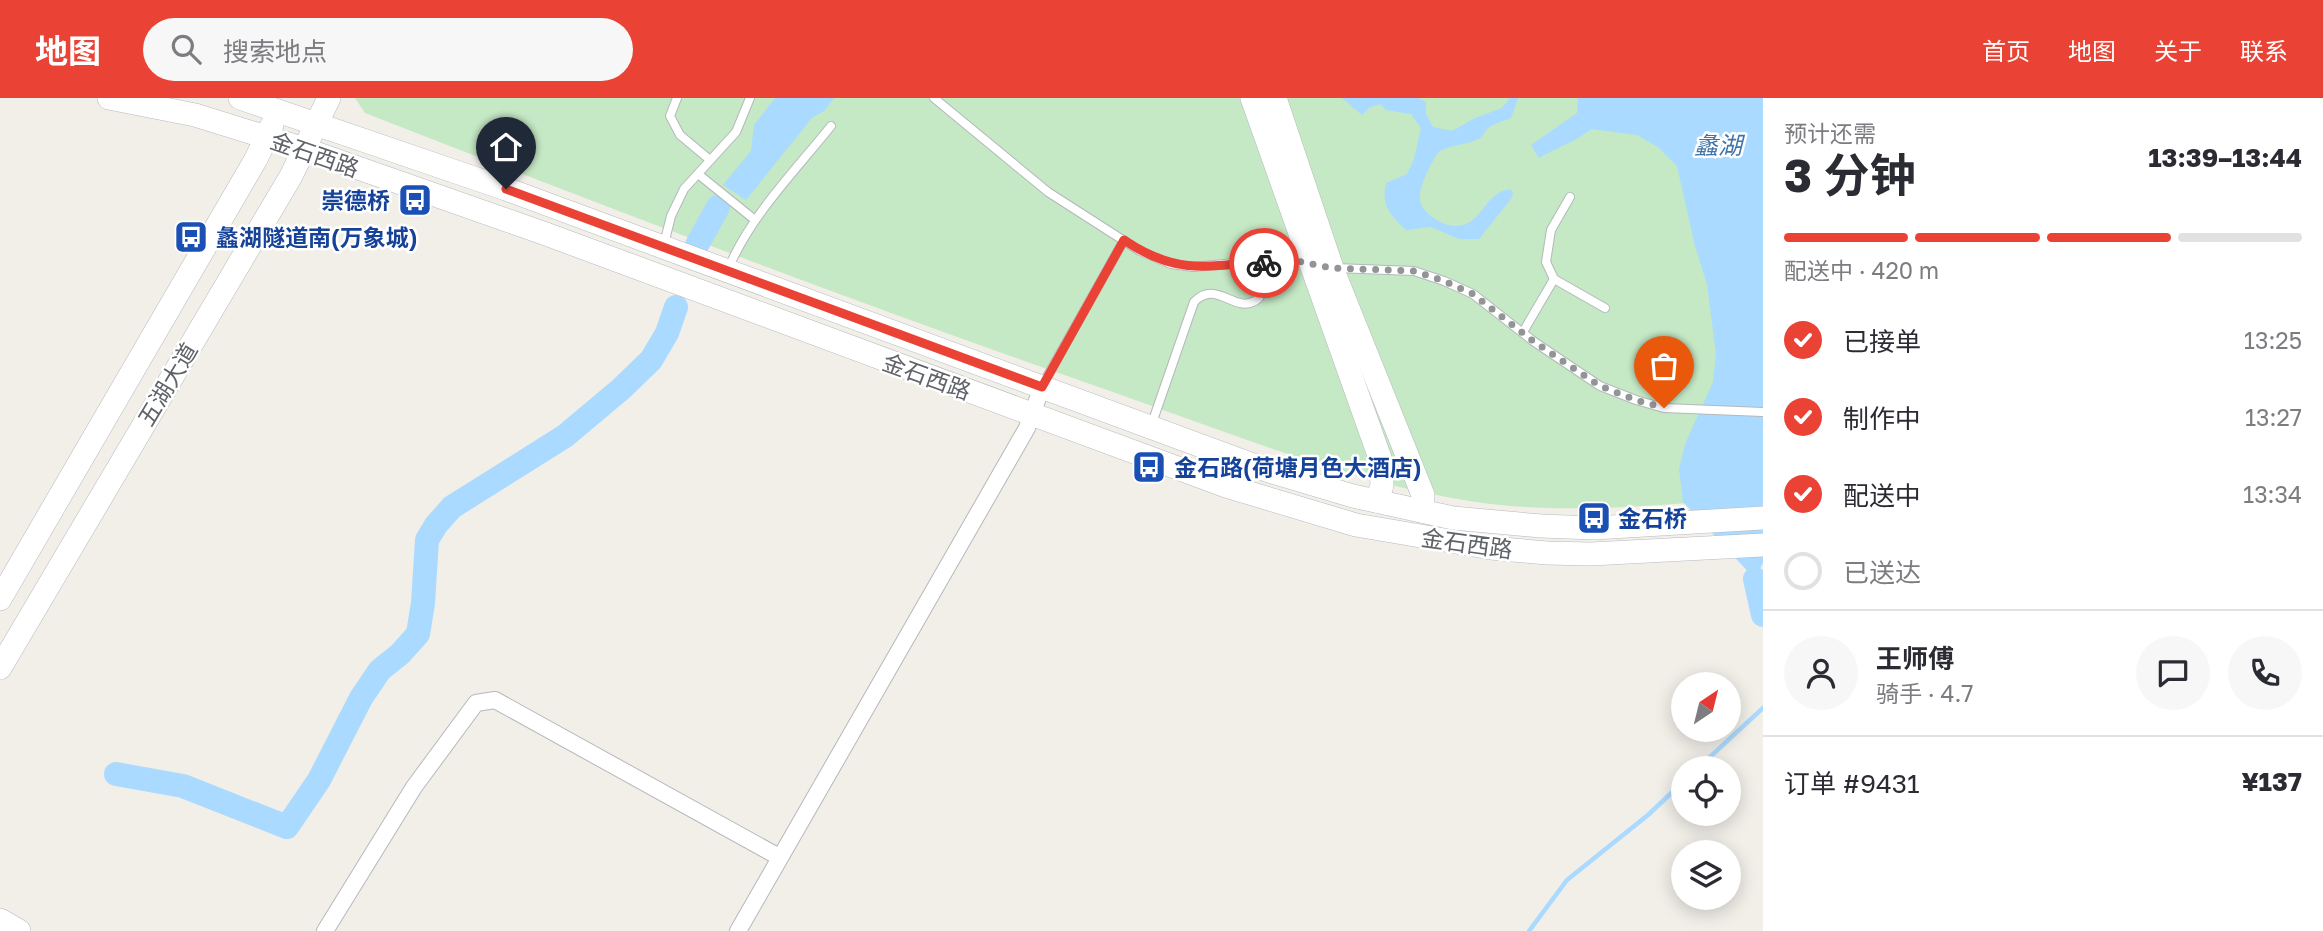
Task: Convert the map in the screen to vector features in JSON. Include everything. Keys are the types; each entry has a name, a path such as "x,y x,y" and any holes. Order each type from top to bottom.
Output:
{"main road":[{"name":"金石西路","path":"109,98 195,115 304,149 546,234 1226,485 1356,525 1492,548 1591,554 1763,545"},
{"name":"金石西路","path":"240,98 282,104 316,123 728,270 1269,471 1353,496 1453,518 1541,526 1594,528 1763,518"},
{"name":"五湖大道","path":"0,668 284,188 328,98"},
{"path":"1252,98 1321,265 1423,495 1422,512"},
{"path":"1275,98 1321,265 1381,461 1382,485 1377,501"},
{"name":"五湖大道","path":"0,599 267,137 282,104"},
{"path":"0,920 19,931"}],"street":[{"path":"738,931 1027,428 1042,387"},
{"path":"325,931 414,787 476,703 495,700 779,857"}],"lane":[{"path":"677,98 670,116 680,135 710,160"},
{"path":"663,247 671,216 684,189 736,132 750,98"},
{"path":"934,98 1048,192 1140,251 1171,264 1193,267 1256,261 1277,265 1292,260 1321,265 1414,271 1473,294 1600,386 1664,408 1763,412"},
{"path":"728,270 736,250 755,220 831,126"},
{"path":"698,174 755,220"},
{"path":"1570,197 1551,230 1546,262 1554,279 1605,308"},
{"path":"1042,387 1124,240"},
{"path":"1151,427 1194,302 1200,295 1213,293 1244,303 1255,301 1262,294 1266,279 1277,265"},
{"path":"1523,332 1554,279"}],"green space":[{"path":"355,98 1763,98 1763,498 1620,507 1511,506 1430,494 1337,470 922,324 643,220 365,113"}],"water":[{"path":"775,98 834,98 824,111 812,118 746,200 723,185 751,151 754,125"},
{"path":"1342,98 1418,98 1426,102 1426,114 1433,127 1452,131 1475,118 1502,108 1510,98 1518,98 1511,118 1489,127 1477,140 1440,151 1425,178 1420,194 1426,212 1444,223 1456,226 1472,220 1502,191 1511,189 1511,199 1479,239 1459,239 1431,227 1406,230 1388,209 1385,198 1386,183 1407,174 1414,159 1421,128 1411,114 1386,110 1380,104 1369,108 1362,115"},
{"name":"蠡湖","path":"1578,98 1763,98 1763,563 1755,579 1683,502 1679,469 1685,444 1713,382 1716,354 1707,284 1695,246 1677,166 1658,147 1637,135 1591,129 1539,158 1531,145 1577,113"}],"waterway":[{"path":"697,245 718,207"},
{"path":"116,774 183,786 287,827 319,780 361,698 380,670 400,654 418,634 427,540 436,525 452,507 565,436 621,389 651,360 667,333 676,307"},
{"path":"1755,579 1763,615"},
{"path":"1711,756 1763,708"},
{"path":"1529,931 1567,880 1671,793"}],"way so far":[{"path":"1264,263 1277,265 1292,260 1332,268 1414,271 1444,281 1473,294 1502,314 1533,341 1600,386 1664,408"}],"place":[{"name":"崇德桥","path":"415,200"},
{"name":"蠡湖隧道南(万象城)","path":"191,237"},
{"name":"金石路(荷塘月色大酒店)","path":"1149,467"},
{"name":"金石桥","path":"1594,518"}],"route":[{"path":"506,189 1042,387 1124,240 1140,251 1171,264 1193,267 1256,261 1264,263"}]}
